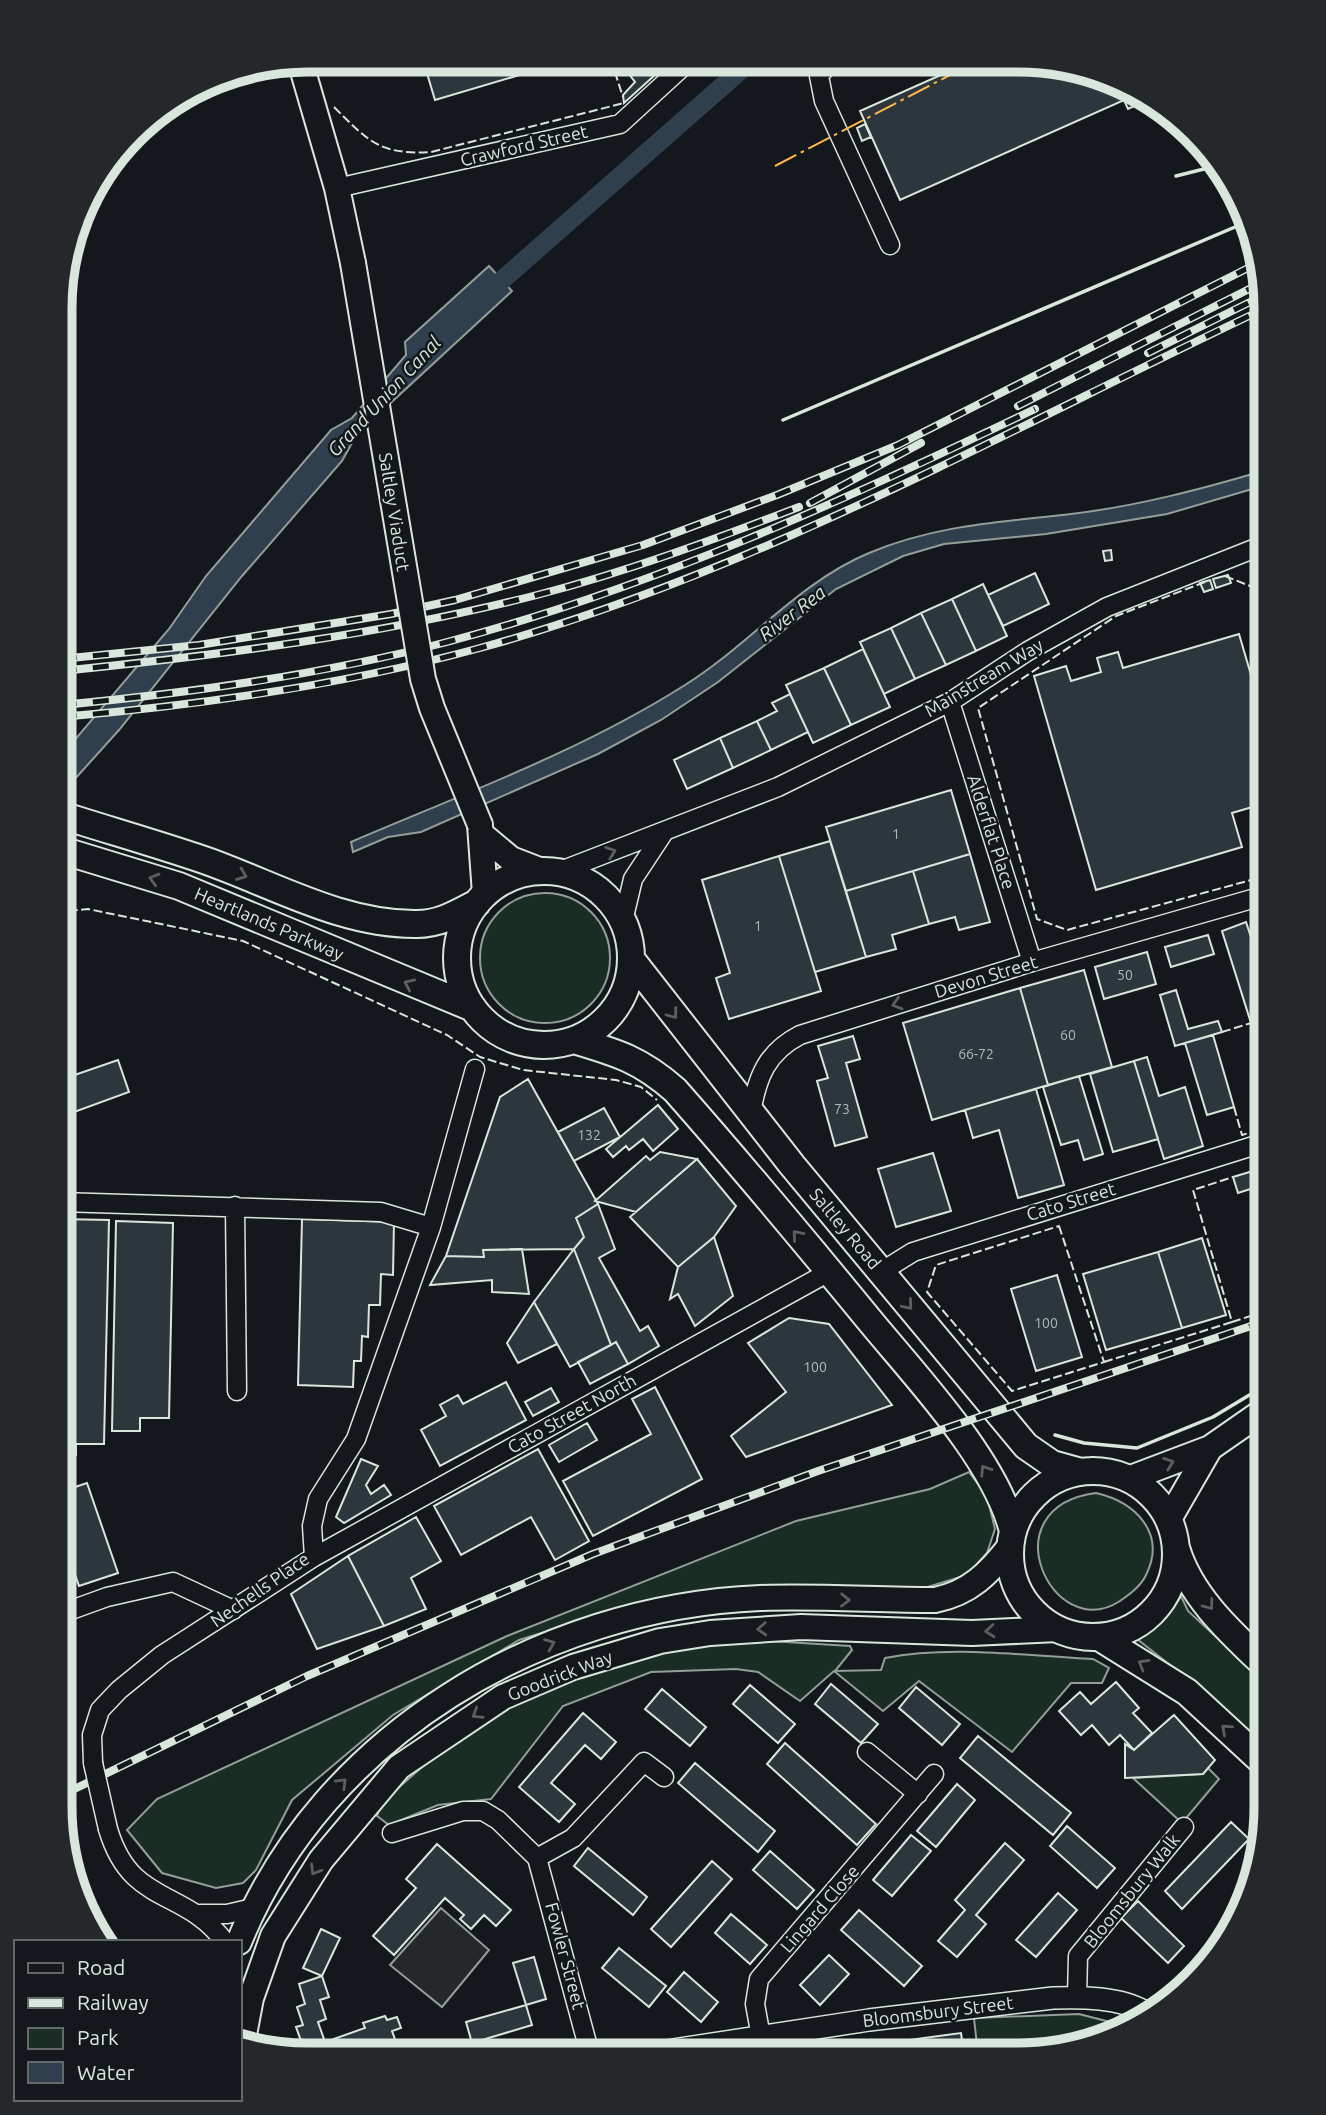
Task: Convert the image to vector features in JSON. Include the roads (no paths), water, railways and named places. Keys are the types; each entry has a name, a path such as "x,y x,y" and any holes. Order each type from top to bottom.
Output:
{"main road":[{"name":"Saltley Viaduct","path":"303,72 337,188 353,262 423,679 481,830 481,898"},
{"name":"Heartlands Parkway","path":"72,818 203,860 341,913 421,924 448,918 481,898"},
{"name":"Saltley Viaduct","path":"481,830 511,859 550,871"},
{"name":"Heartlands Parkway","path":"72,853 180,886 473,1008"},
{"path":"550,871 584,881 607,898 623,920 631,959 627,985 615,1009 597,1028 574,1040 546,1045 518,1041 493,1028 473,1008 461,983 457,955 463,927 481,898 502,882 550,871"},
{"name":"Saltley Road","path":"631,959 751,1113 1026,1446 1052,1464 1081,1472"},
{"path":"574,1040 621,1054 650,1068 676,1090 830,1272 967,1442 1006,1503 1012,1539 1012,1572 1021,1595 1037,1615 1058,1629 1078,1636 1098,1637 1124,1631 1147,1617 1164,1597 1174,1573 1176,1546"},
{"path":"1128,1479 1210,1448 1254,1417"},
{"path":"1169,1519 1210,1448"},
{"path":"1012,1539 1023,1510 1038,1491 1058,1478 1081,1472 1105,1472 1128,1479 1145,1489 1169,1519 1183,1571 1227,1629 1254,1655"},
{"name":"Goodrick Way","path":"240,1940 253,1908 295,1841 334,1791 384,1741 493,1668 562,1639 625,1619 693,1606 760,1598 921,1600 952,1597 971,1589 1012,1539"},
{"name":"Goodrick Way","path":"244,2034 251,1998 273,1936 328,1850 399,1767 503,1697 573,1667 660,1641 710,1633 801,1627 972,1633 1058,1629"},
{"path":"1098,1637 1187,1692 1254,1754"}],"street":[{"name":"Crawford Street","path":"337,188 620,124 677,72"},
{"path":"822,72 819,76 824,101 890,244"},
{"name":"Mainstream Way","path":"550,871 664,832 778,787 950,702 1028,651 1107,607 1254,549"},
{"name":"Alderflat Place","path":"950,702 1032,962"},
{"path":"623,920 633,879 664,832"},
{"name":"Devon Street","path":"751,1113 758,1079 768,1058 784,1043 800,1035 1032,962 1254,898"},
{"name":"Nechells Place","path":"223,1940 200,1914 153,1892 130,1875 114,1850 108,1829 93,1763 92,1735 100,1710 162,1655 314,1557 312,1526 318,1499 356,1439 431,1227 475,1069"},
{"name":"Cato Street","path":"881,1272 913,1252 1254,1146"},
{"path":"72,1202 381,1212 431,1227"},
{"path":"235,1206 236,1391"},
{"name":"Cato Street North","path":"314,1557 830,1272"},
{"path":"72,1610 107,1597 173,1582 233,1610"},
{"path":"867,1752 918,1794"},
{"path":"392,1833 463,1811 483,1811 498,1820 537,1858 572,1838 644,1762 664,1777"},
{"name":"Lingard Close","path":"761,2037 755,2004 759,1979 934,1774"},
{"name":"Bloomsbury Walk","path":"1077,1997 1078,1956 1184,1827"},
{"name":"Fowler Street","path":"537,1858 587,2043"},
{"name":"Nechells Place","path":"200,1914 227,1914 253,1908"},
{"name":"Bloomsbury Street","path":"721,2043 869,2020 1077,1997 1140,2009"}],"water":[{"path":"489,266 512,291 357,434 342,461 242,576 119,730 72,781 72,743 169,629 206,576 331,430 352,418 406,355 405,342"},
{"name":"River Rea","path":"1254,473 1254,489 1167,514 1046,534 944,544 903,556 836,589 718,682 661,720 598,754 421,832 388,837 353,852 351,842 563,751 645,709 708,669 820,580 869,553 943,530 1071,514 1145,502"}],"waterway":[{"name":"Grand Union Canal","path":"484,296 739,72"}],"railway":[{"path":"72,658 199,645 391,614 455,600 643,545 777,495 898,445 1251,267"},
{"path":"1018,406 1253,287"},
{"path":"1148,353 1254,300"},
{"path":"72,716 219,700 377,673 480,648 583,617 684,580 783,539 977,449 1254,314"},
{"path":"72,704 158,695 304,673 400,654 523,620 673,569 747,539 892,476 1035,409"},
{"path":"810,503 921,443"},
{"path":"72,670 300,642 478,609 636,566 799,507"},
{"path":"72,1790 307,1676 593,1554 818,1471 1254,1325"}]}
